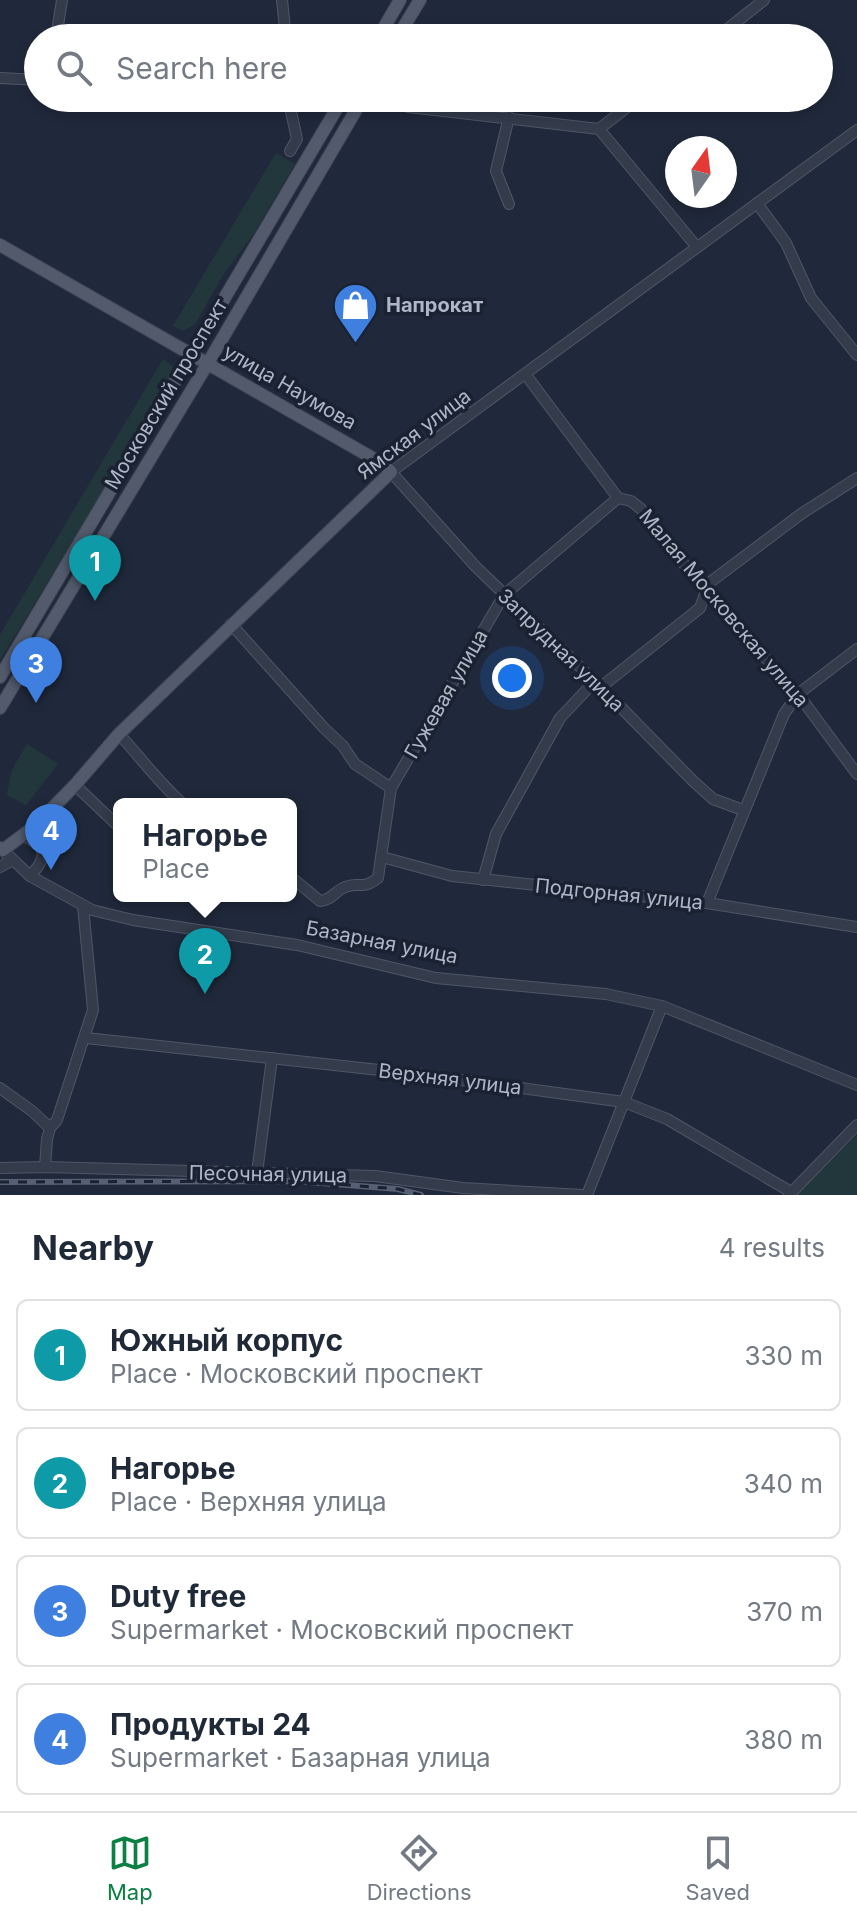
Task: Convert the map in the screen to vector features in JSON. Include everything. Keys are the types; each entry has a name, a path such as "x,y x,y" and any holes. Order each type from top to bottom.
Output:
{"main road":[{"path":"386,24 400,0"},
{"path":"405,24 420,0"},
{"name":"Московский проспект","path":"0,677 335,112"},
{"name":"Московский проспект","path":"0,708 355,112"},
{"name":"улица Наумова","path":"0,245 383,464 391,472"},
{"name":"Ямская улица","path":"2,849 23,835 75,785 119,734 391,472"}],"street":[{"path":"58,24 62,0"},
{"path":"282,0 285,24"},
{"path":"734,24 764,0"},
{"path":"0,78 24,79"},
{"path":"290,151 297,139 291,112"},
{"path":"458,112 599,129 696,246"},
{"path":"599,129 621,112"},
{"path":"509,117 496,171 509,204"},
{"name":"Ямская улица","path":"391,472 857,130"},
{"path":"757,203 786,243 811,298 857,355"},
{"name":"Малая Московская улица","path":"526,375 618,498 631,501 641,509 705,591 798,694 857,774"},
{"name":"Запрудная улица","path":"391,472 504,595 713,799 743,810"},
{"path":"483,880 496,834 560,718 598,684 700,608 709,583 801,514 857,478"},
{"name":"Гужевая улица","path":"297,882 320,901 328,900 345,887 367,886 378,878 391,788 504,595 618,498"},
{"path":"231,624 343,746 355,764 391,788"},
{"path":"707,903 784,714 798,694 857,649"},
{"path":"119,734 154,772 162,786 176,798"},
{"path":"75,785 113,821"},
{"path":"23,835 42,847 43,852 41,862 30,876"},
{"path":"0,867 11,861 2,849"},
{"name":"Базарная улица","path":"2,849 30,876 83,906 133,920 297,945 436,978 606,994 662,1006 857,1085"},
{"name":"Подгорная улица","path":"382,857 452,876 707,903 857,927"},
{"path":"45,1167 50,1128 57,1120 93,1010 83,906"},
{"path":"585,1195 662,1006"},
{"name":"Верхняя улица","path":"86,1038 624,1102 667,1119 790,1194"},
{"path":"257,1173 272,1058"},
{"path":"0,1088 50,1128"},
{"path":"790,1194 857,1125"},
{"name":"Песочная улица","path":"0,1168 375,1176 463,1188 585,1195"}],"green space":[{"path":"276,153 295,164 253,235 225,272 195,324 183,331 173,326"},
{"path":"163,359 172,366 173,377 0,660 0,635"},
{"path":"27,744 58,764 26,805 7,795 11,772"},
{"path":"857,1135 857,1195 796,1195"}],"railway":[{"path":"0,1182 296,1181 398,1189 421,1195"}],"place":[{"name":"Напрокат","path":"355,344"},
{"name":"Южный корпус","path":"95,601"},
{"name":"Duty free","path":"36,703"},
{"name":"Продукты 24","path":"51,870"},
{"name":"Нагорье","path":"205,994"}]}
